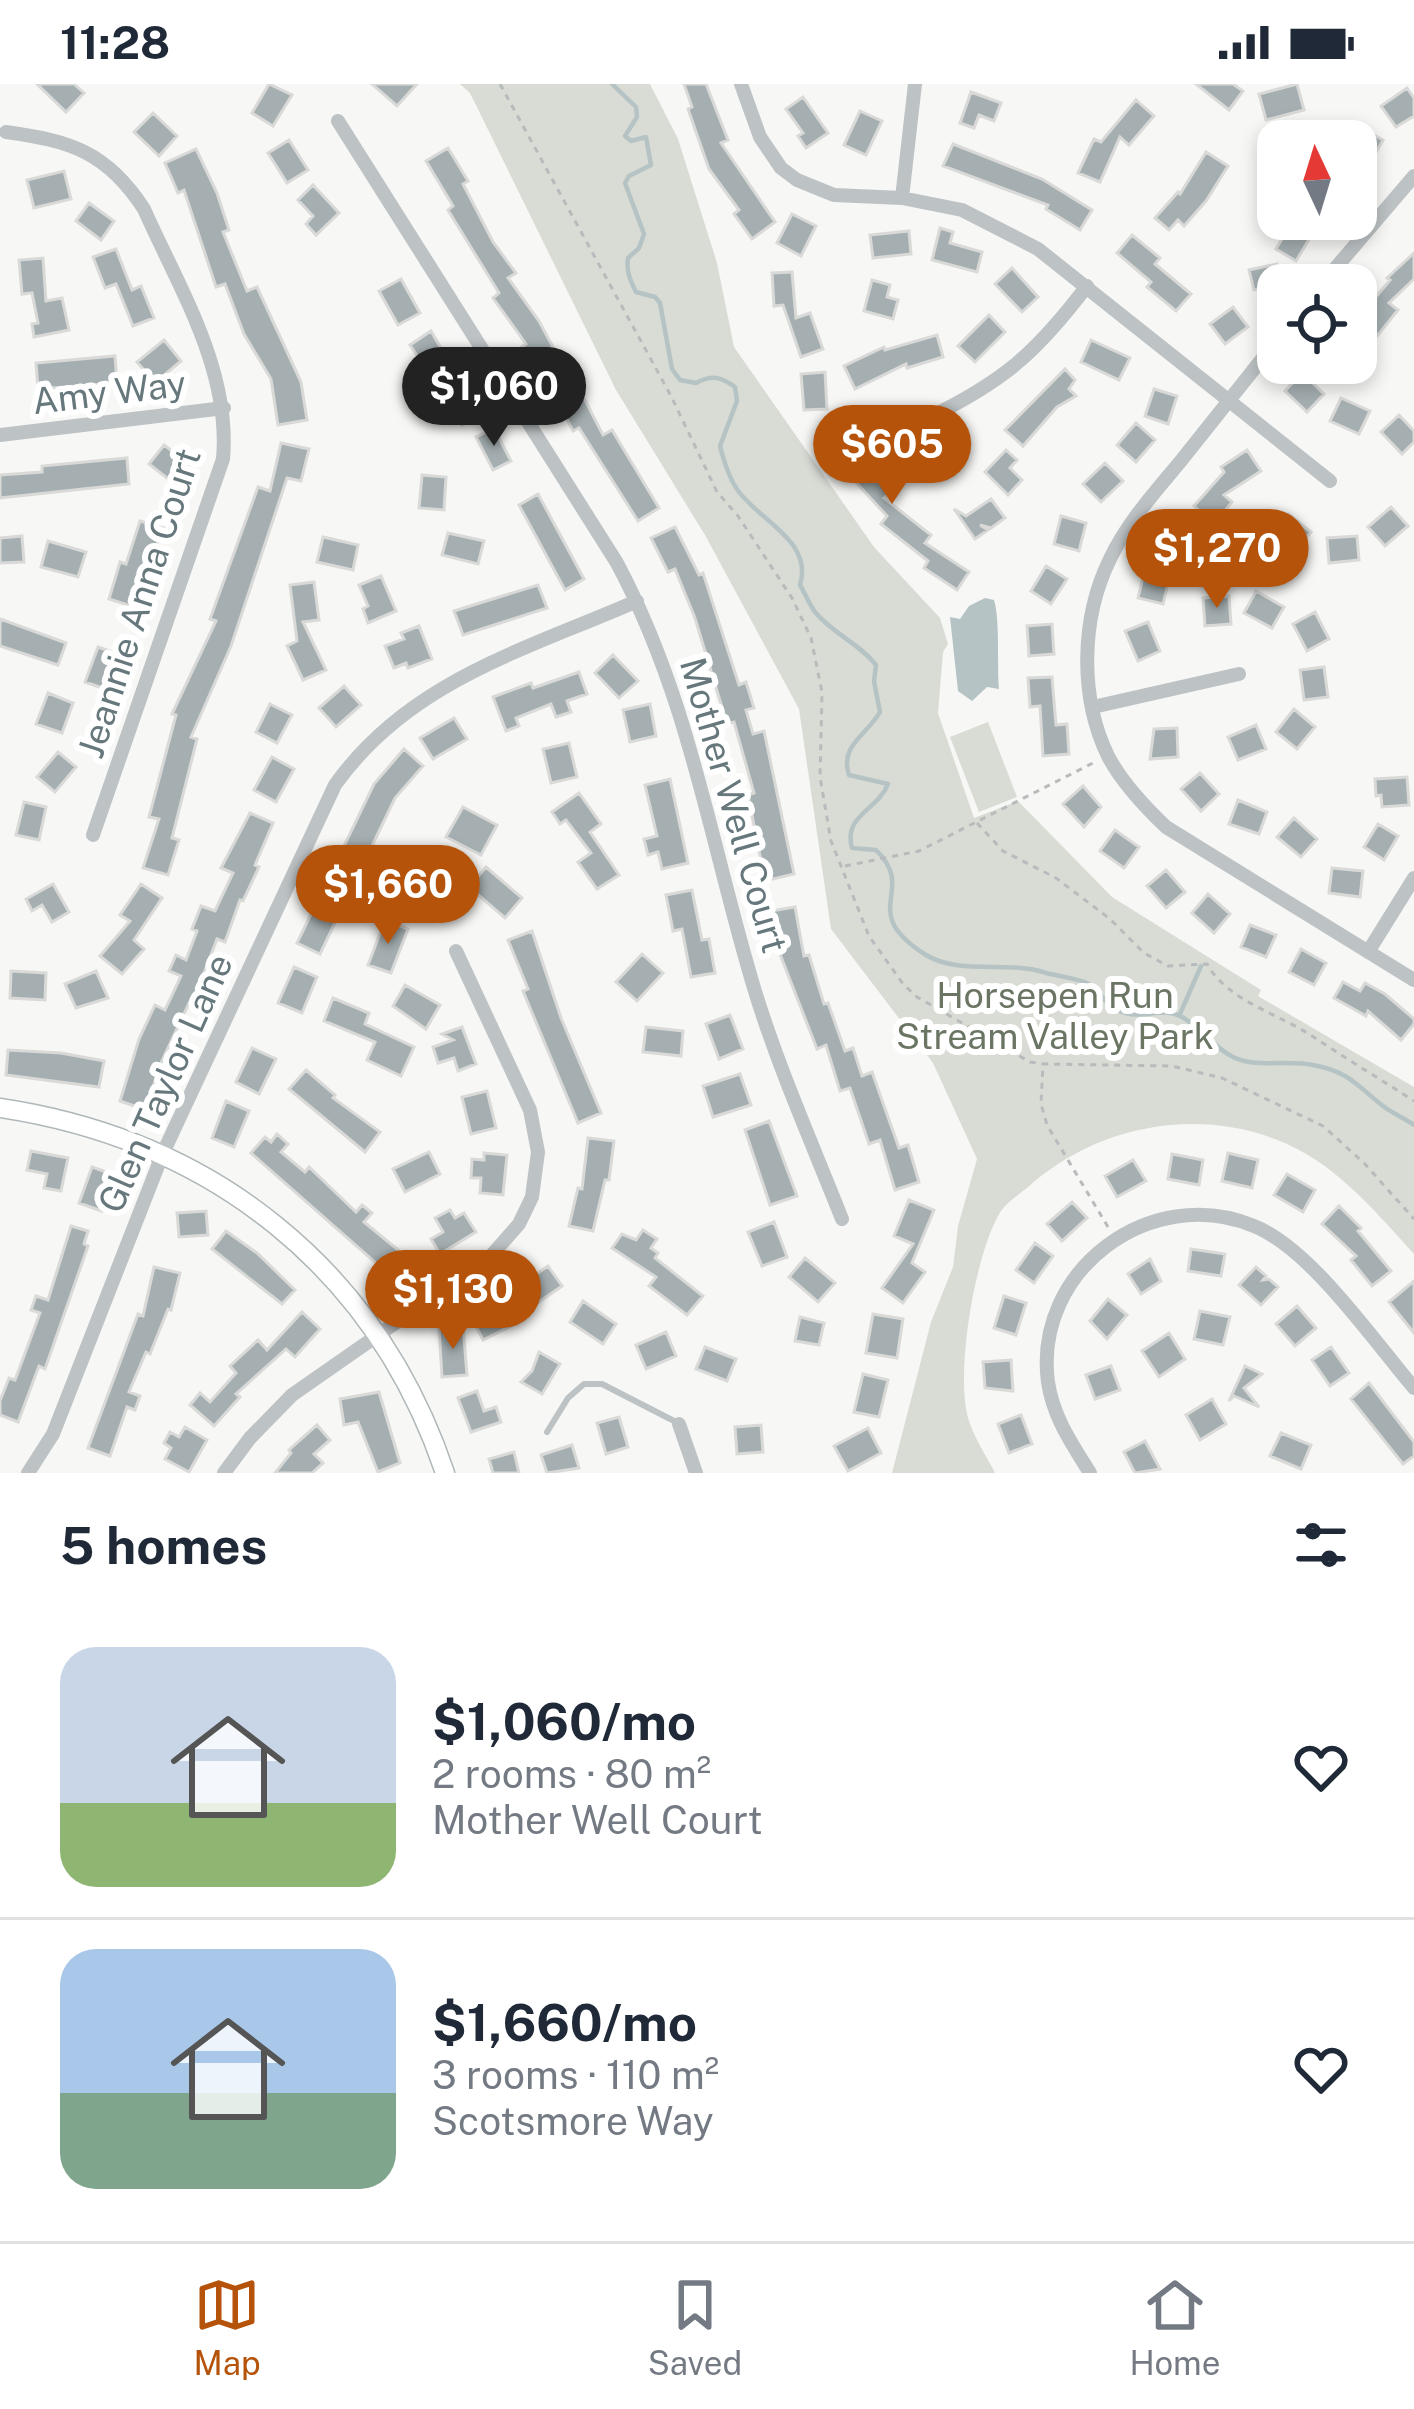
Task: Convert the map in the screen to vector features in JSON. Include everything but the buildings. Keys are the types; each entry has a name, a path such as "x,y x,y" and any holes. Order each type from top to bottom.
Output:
{"street":[{"path":"741,84 760,137 781,168 797,180 834,194 902,198 988,220 1038,249 1087,286 1330,481"},
{"path":"902,198 914,84"},
{"name":"Mother Well Court","path":"338,121 638,602 676,697 767,1029 842,1219"},
{"name":"Jeannie Anna Court","path":"6,132 77,146 115,171 131,189 214,368 224,408 223,459 93,835"},
{"path":"1339,264 1414,176"},
{"path":"928,418 998,381 1025,360 1087,286"},
{"path":"1257,365 1130,526 1108,561 1087,646 1093,707 1108,755 1146,808 1166,827 1414,980"},
{"name":"Amy Way","path":"0,435 224,408"},
{"name":"Glen Taylor Lane","path":"28,1473 53,1434 163,1154 320,813 353,760 424,698 638,602"},
{"path":"1093,707 1238,674"},
{"path":"1368,952 1414,878"},
{"path":"224,1473 292,1395 505,1244 519,1224 537,1174 530,1110 456,951"},
{"path":"0,1108 87,1125 163,1154 226,1188 296,1241 351,1299 377,1335 409,1387 445,1473"},
{"path":"1090,1473 1054,1408 1047,1357 1050,1334 1064,1294 1087,1262 1115,1238 1140,1225 1184,1214 1231,1218 1255,1226 1293,1249 1414,1388"},
{"path":"679,1424 696,1473"}],"lane":[{"path":"547,1432 568,1398 584,1384 602,1384 679,1424"}],"path":[{"path":"500,84 670,395 717,492 792,598 811,638 821,692 820,777 831,841 869,936 903,984 1030,1062 1172,1066 1222,1078 1323,1126 1364,1162 1414,1219"},
{"path":"844,866 919,851 1108,755"},
{"path":"977,823 1003,850 1056,878 1110,919 1144,953 1168,966 1207,964 1230,992 1260,1004 1280,1021 1310,1034 1414,1101"},
{"path":"1043,1064 1041,1104 1047,1125 1115,1238"}],"green space":[{"name":"Horsepen Run Stream Valley Park","path":"460,84 650,84 678,139 717,263 734,347 874,547 940,618 948,644 943,652 938,713 974,818 1018,801 1112,897 1261,990 1258,996 1414,1087 1414,1254 1334,1173 1275,1139 1243,1129 1177,1125 1113,1137 1082,1150 1001,1211 975,1284 965,1348 965,1404 972,1430 995,1473 892,1473 931,1322 953,1267 958,1226 977,1159 933,1063 831,929 799,709 705,535 616,390 470,93"},
{"path":"988,722 1017,797 979,812 950,737"}],"shaded area":[{"path":"985,598 994,600 996,608 999,689 987,687 972,701 958,691 950,617 960,619 969,606"}],"waterway":[{"path":"612,84 636,107 637,117 625,136 631,141 646,137 651,165 625,183 644,234 639,248 628,258 636,292 660,303 672,369 680,380 696,383 716,378 735,387 737,401 720,446 732,482 793,545 802,570 800,585 815,612 876,665 880,712 851,748 847,765 849,775 888,784 857,820 851,837 852,848 876,850 888,865 894,926 939,961 1029,969 1077,980 1093,987 1121,1012 1182,1017 1243,1061 1303,1063 1336,1071 1414,1125"},
{"path":"1180,1014 1201,966"}]}
